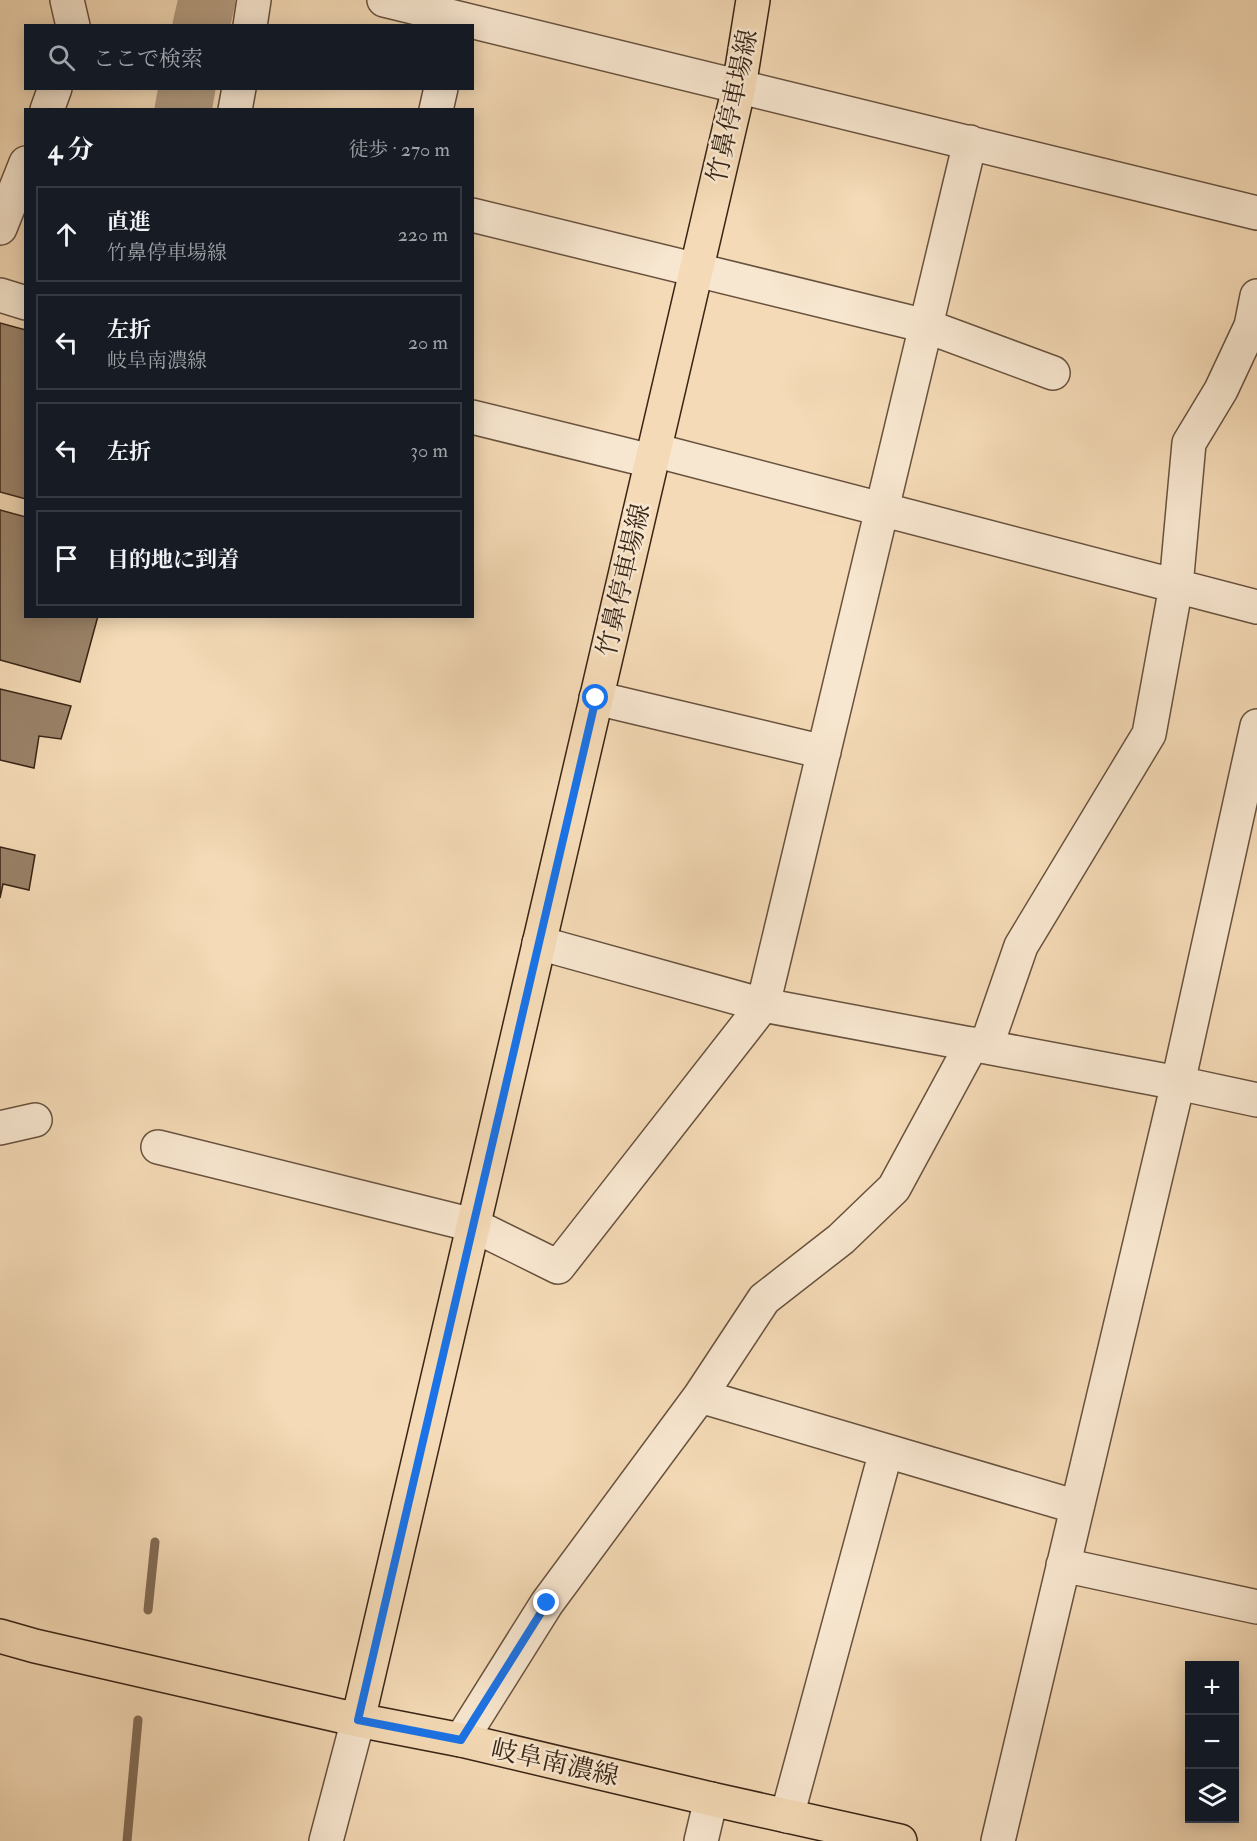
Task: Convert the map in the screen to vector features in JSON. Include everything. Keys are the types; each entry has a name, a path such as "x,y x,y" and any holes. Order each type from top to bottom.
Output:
{"main road":[{"name":"竹鼻停車場線","path":"358,1720 739,87 753,0"},
{"name":"岐阜南濃線","path":"0,1636 358,1720 461,1740 900,1841"}],"street":[{"path":"67,0 73,24"},
{"path":"250,24 254,0"},
{"path":"384,0 459,15 739,87 1257,213"},
{"path":"48,108 54,90"},
{"path":"235,108 239,90"},
{"path":"436,108 441,90"},
{"path":"159,1147 473,1225 558,1267 763,1005 970,142"},
{"path":"0,228 24,168"},
{"path":"474,216 926,326 1053,373"},
{"path":"0,295 24,302"},
{"path":"461,1740 547,1603 700,1396 764,1299 842,1239 894,1188 979,1045 1021,946 1149,735 1176,586 1189,443 1221,390 1251,326 1257,296"},
{"path":"474,417 652,455 883,510 1257,607"},
{"path":"596,698 824,752"},
{"path":"998,1841 1178,1083 1257,726"},
{"path":"539,943 763,1005 1257,1100"},
{"path":"0,1128 35,1120"},
{"path":"700,1396 1077,1508"},
{"path":"787,1816 886,1451"},
{"path":"1063,1565 1257,1607"},
{"path":"326,1841 358,1720"},
{"path":"701,1841 711,1799"}],"building":[{"path":"0,323 24,329 24,498 0,492"},
{"path":"0,510 24,516 24,618 97,618 80,682 0,660"},
{"path":"0,689 71,706 61,739 39,736 34,768 0,760"},
{"path":"0,847 35,855 29,890 3,884 0,898"}],"waterway":[{"path":"201,24 207,0"},
{"path":"183,108 187,90"},
{"path":"148,1610 155,1542"},
{"path":"127,1841 138,1720"}],"route":[{"path":"547,1603 461,1740 358,1720 596,698"}]}
